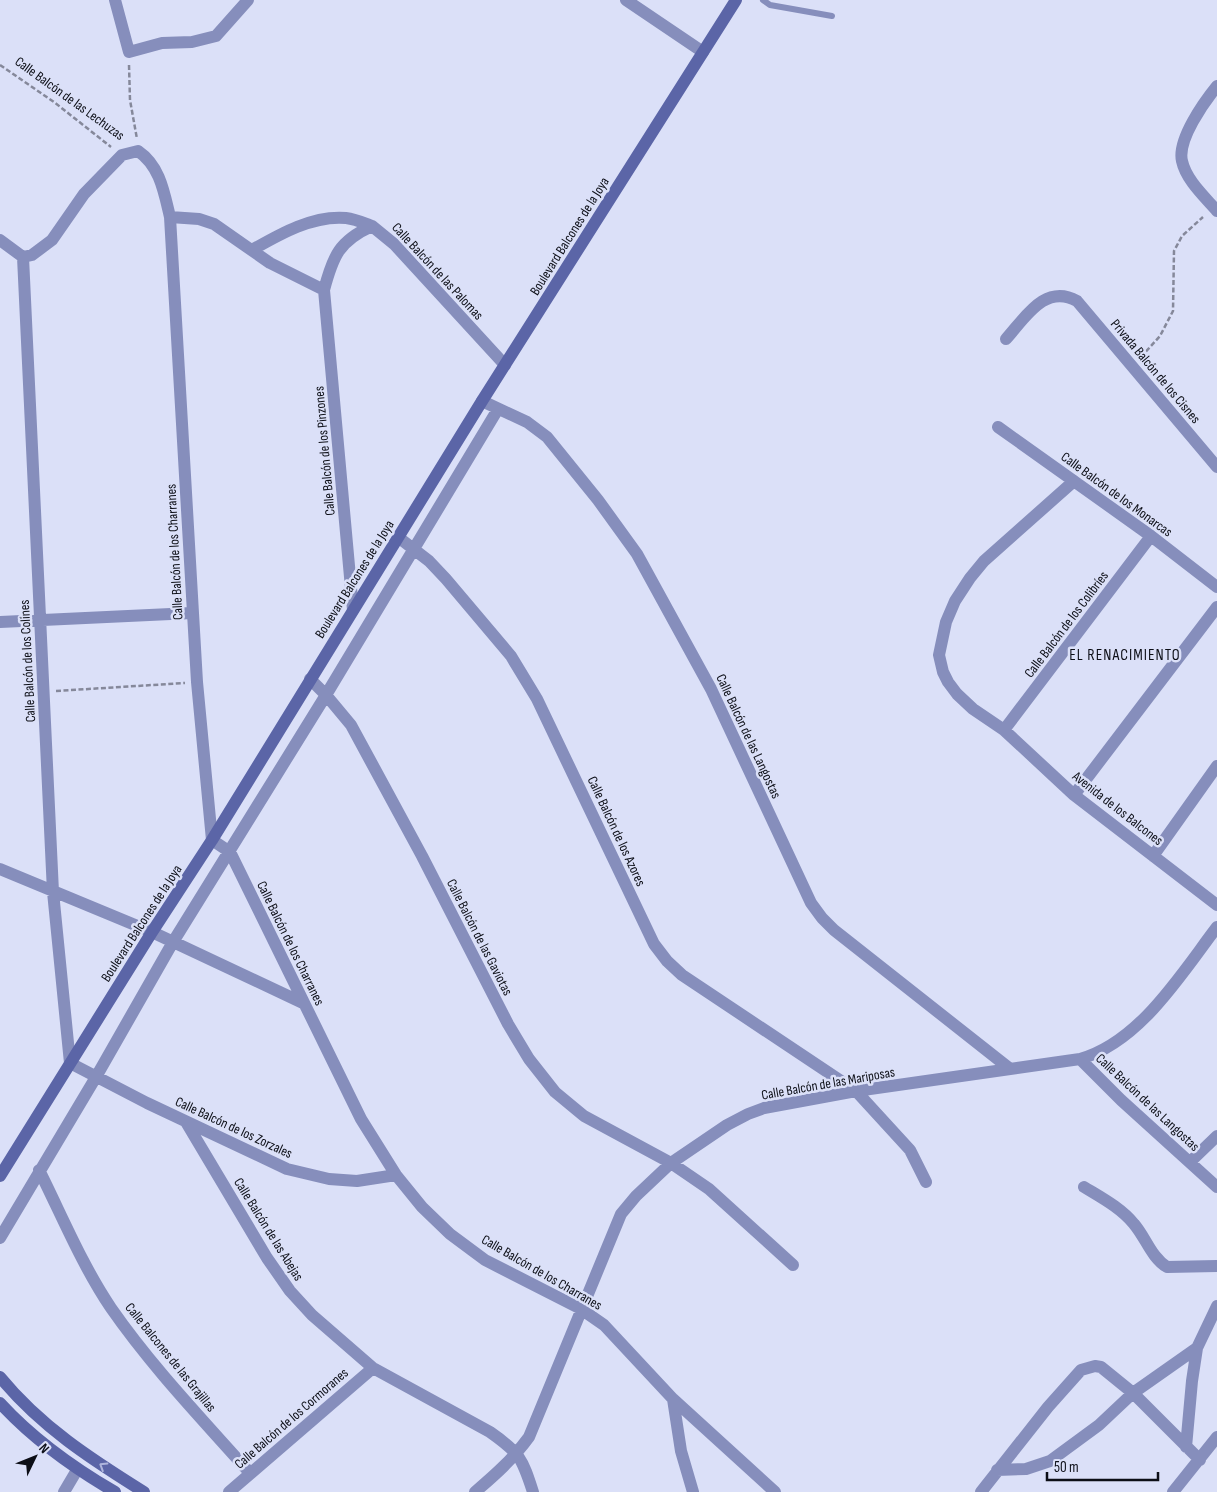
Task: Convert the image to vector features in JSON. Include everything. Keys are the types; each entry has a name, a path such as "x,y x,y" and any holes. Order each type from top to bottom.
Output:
{"street":[{"path":"115,0 129,52 162,43 192,42 216,36 248,0"},
{"path":"626,0 703,52"},
{"name":"Boulevard Balcones de la Joya","path":"0,1176 152,932 212,840 482,401 736,0"},
{"path":"1215,209 1188,177 1181,160 1184,140 1199,109 1217,86"},
{"path":"138,151 147,157 155,168 163,188 170,217 199,219 214,224 270,262 324,290"},
{"name":"Calle Balcón de las Lechuzas","path":"23,257 32,255 52,240 84,194 122,155 138,151"},
{"name":"Calle Balcón de los Charranes","path":"170,217 192,613 212,840"},
{"path":"252,250 306,223 331,217 348,218 372,226"},
{"name":"Calle Balcón de las Palomas","path":"324,290 337,252 359,232 372,226 394,244 505,365"},
{"path":"0,240 23,257"},
{"name":"Calle Balcón de los Colines","path":"23,257 53,892 70,1063"},
{"name":"Calle Balcón de los Pinzones","path":"324,290 353,610"},
{"name":"Privada Balcón de los Cisnes","path":"1006,339 1038,304 1054,296 1070,297 1084,308 1217,467"},
{"name":"Calle Balcón de las Langostas","path":"482,401 527,422 547,437 593,493 636,554 711,689 811,903 822,918 834,930 1009,1068"},
{"path":"0,1238 96,1077 172,942 230,852 498,409"},
{"name":"Calle Balcón de los Monarcas","path":"998,427 1152,536 1217,587"},
{"name":"Avenida de los Balcones","path":"1074,481 984,562 970,578 955,601 946,622 939,655 943,672 957,694 973,709 1004,730 1074,795 1217,905"},
{"name":"Calle Balcón de los Colibríes","path":"1004,730 1152,536"},
{"name":"Calle Balcón de los Azores","path":"398,537 414,549 446,579 511,656 537,699 654,944 666,961 682,975 856,1091 910,1150 926,1182"},
{"path":"1074,795 1217,607"},
{"path":"0,622 192,613"},
{"name":"Calle Balcón de las Gaviotas","path":"310,679 351,725 422,856 508,1024 529,1059 555,1092 584,1116 671,1163 709,1189 793,1266"},
{"path":"1153,856 1217,766"},
{"path":"212,840 230,852"},
{"name":"Calle Balcón de los Charranes","path":"230,852 361,1119 396,1176 422,1207 450,1234 485,1260 581,1309 604,1325 673,1398 775,1492"},
{"path":"0,869 152,932 303,1003"},
{"name":"Calle Balcón de las Mariposas","path":"475,1492 503,1468 528,1437 622,1214 636,1196 671,1163 748,1114 777,1105 856,1091 1080,1059 1097,1054 1126,1034 1166,994 1217,927"},
{"name":"Calle Balcón de las Langostas","path":"1080,1059 1121,1100 1217,1187"},
{"name":"Calle Balcón de los Zorzales","path":"70,1063 186,1122 287,1169 328,1179 357,1181 396,1176"},
{"name":"Calle Balcón de las Abejas","path":"186,1122 266,1258 312,1315 373,1368 490,1432 517,1453"},
{"path":"1190,1162 1217,1136"},
{"name":"Calle Balcones de las Grajillas","path":"40,1170 89,1270 110,1306 163,1375 250,1473"},
{"path":"1084,1187 1124,1213 1146,1239 1154,1257 1167,1267 1217,1266"},
{"path":"1186,1447 1197,1348 1217,1306"},
{"path":"997,1470 1026,1469 1050,1461 1099,1424 1133,1393 1197,1348"},
{"path":"981,1492 1048,1407 1081,1370 1095,1366 1101,1368 1133,1393 1200,1460"},
{"name":"Calle Balcón de los Cormoranes","path":"230,1492 373,1368"},
{"path":"0,1377 47,1426 88,1457 144,1492"},
{"path":"673,1398 681,1451 693,1492"},
{"path":"1,1405 36,1437 78,1470 115,1492"},
{"path":"1180,1490 1217,1437"},
{"path":"517,1453 525,1465 533,1492"},
{"path":"64,1492 78,1470"}],"lane":[{"path":"763,0 770,5 832,16"}],"path":[{"path":"129,52 130,100 138,151"},
{"name":"Calle Balcón de las Lechuzas","path":"0,65 54,102 122,155"},
{"path":"1132,367 1160,336 1173,311 1174,251 1182,236 1215,209"},
{"path":"44,692 197,682"}],"district":[{"name":"EL RENACIMIENTO","path":"1125,654"}]}
